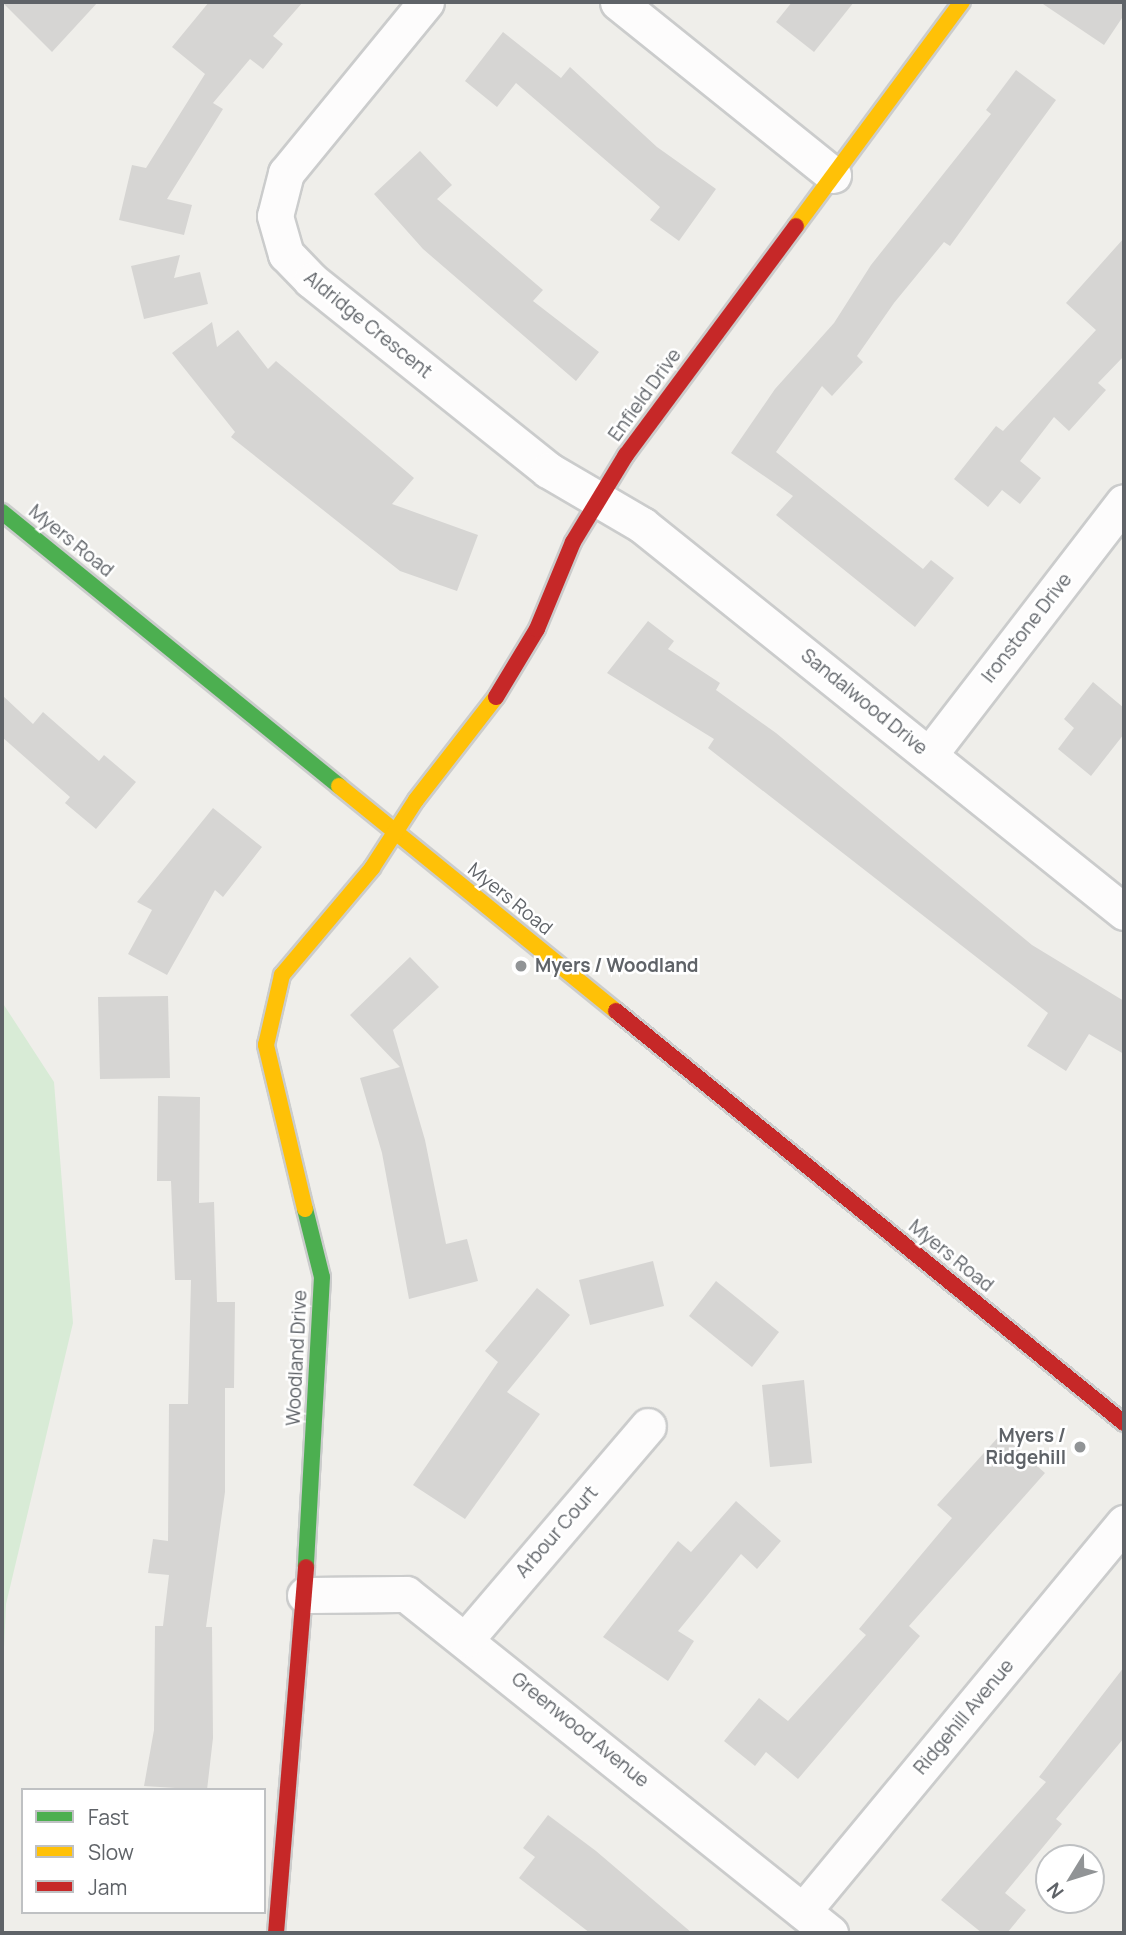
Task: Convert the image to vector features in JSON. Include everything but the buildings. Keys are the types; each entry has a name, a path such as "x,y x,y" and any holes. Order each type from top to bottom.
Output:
{"street":[{"name":"Aldridge Crescent","path":"426,2 286,173 275,232 286,254 311,280 548,470 598,499"},
{"path":"618,2 833,175"},
{"name":"Enfield Drive","path":"395,832 520,661 598,499 962,2"},
{"name":"Sandalwood Drive","path":"598,499 642,525 1124,912"},
{"name":"Ironstone Drive","path":"929,755 1124,502"},
{"name":"Myers Road","path":"2,512 1124,1423"},
{"name":"Woodland Drive","path":"276,1933 305,1595 322,1277 266,1045 282,975 395,832"},
{"name":"Arbour Court","path":"466,1639 649,1426"},
{"name":"Ridgehill Avenue","path":"803,1911 1124,1523"},
{"name":"Greenwood Avenue","path":"305,1595 406,1594 466,1639 830,1933"}],"green space":[{"path":"2,1002 54,1082 73,1323 6,1604 2,1692"}],"traffic: fast":[{"path":"2,512 339,786"},
{"path":"305,1209 322,1277 306,1567"}],"traffic: slow":[{"path":"796,226 962,2"},
{"path":"305,1209 266,1045 282,975 372,868 416,800 496,697"},
{"path":"339,786 616,1011"}],"traffic: jam":[{"path":"496,697 537,629 573,542 626,455 796,226"},
{"path":"616,1011 1124,1423"},
{"path":"276,1933 306,1567"}],"place":[{"name":"Myers / Woodland","path":"521,966"},
{"name":"Myers / Ridgehill","path":"1080,1447"}]}
